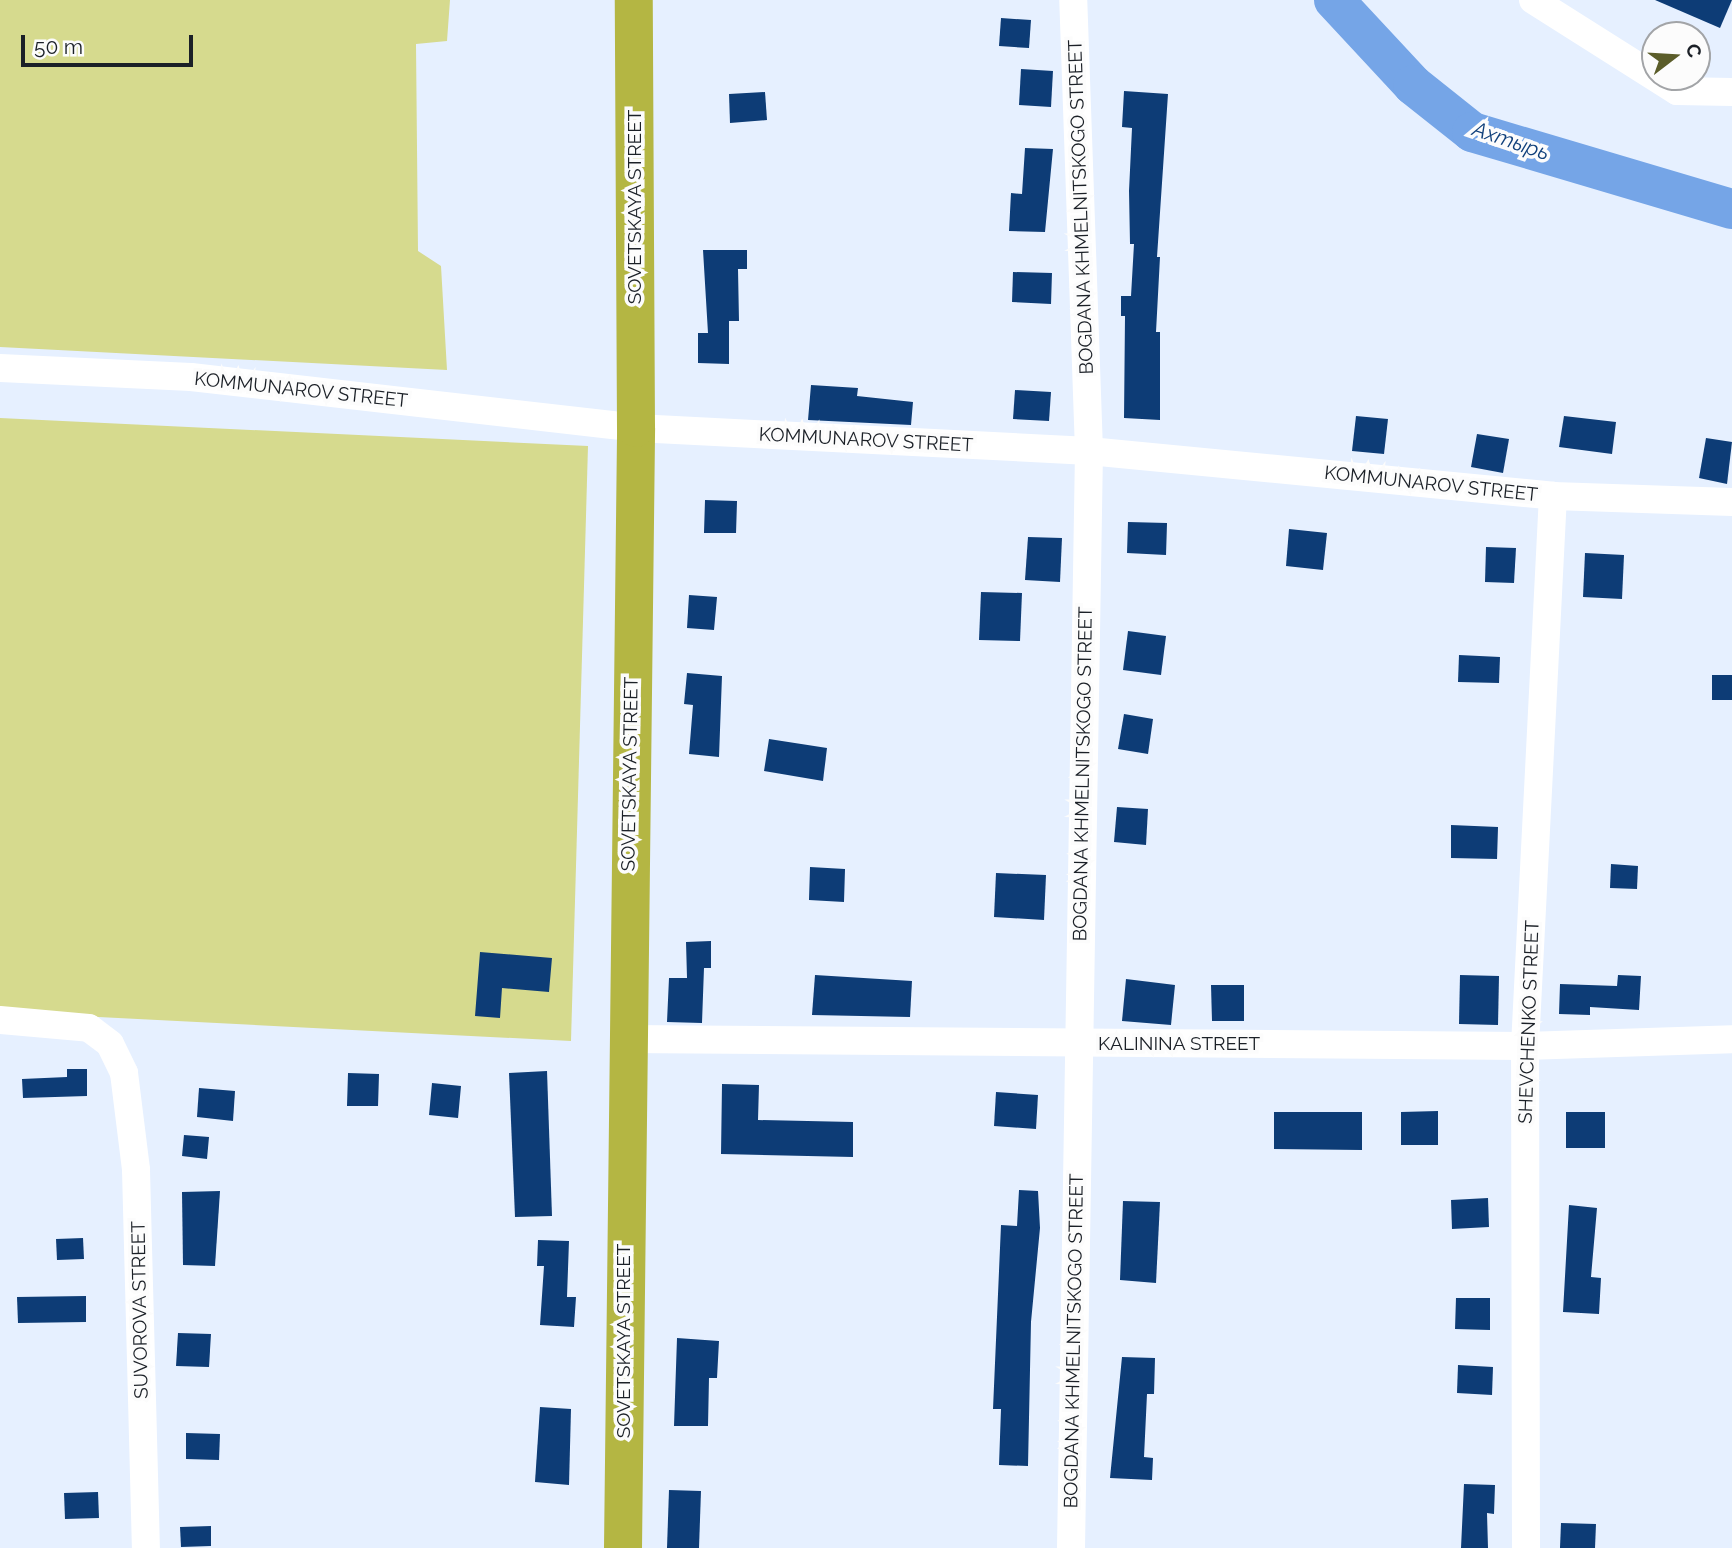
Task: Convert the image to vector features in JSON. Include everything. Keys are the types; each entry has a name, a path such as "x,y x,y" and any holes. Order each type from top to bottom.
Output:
{"highway":[{"name":"SOVETSKAYA STREET","path":"623,1548 625,1039 636,428 634,0"}],"street":[{"name":"BOGDANA KHMELNITSKOGO STREET","path":"1071,1548 1077,1043 1089,451 1073,0"},
{"path":"1533,0 1677,91 1732,92"},
{"name":"KOMMUNAROV STREET","path":"0,369 191,377 636,428 1089,451 1553,496 1732,502"},
{"name":"SHEVCHENKO STREET","path":"1526,1548 1525,1046 1553,496"},
{"name":"SUVOROVA STREET","path":"0,1020 89,1028 110,1044 124,1073 136,1170 146,1548"},
{"name":"KALININA STREET","path":"625,1039 1525,1046 1732,1039"}],"green space":[{"path":"0,0 450,0 447,41 416,44 418,251 441,266 447,370 0,347"},
{"path":"0,418 588,446 571,1041 0,1012"}],"building":[{"path":"1655,0 1732,0 1720,28 1711,24 1711,21 1704,21"},
{"path":"1001,18 1031,20 1029,48 999,46"},
{"path":"1021,69 1053,71 1051,107 1019,105"},
{"path":"1124,91 1168,94 1157,257 1160,257 1156,332 1160,332 1160,420 1124,418 1125,316 1121,316 1121,296 1131,296 1134,244 1130,244 1129,191 1132,128 1122,127"},
{"path":"765,92 767,120 730,123 729,94"},
{"path":"1025,148 1053,149 1045,232 1009,231 1011,193 1022,194"},
{"path":"703,250 747,250 747,269 738,269 739,321 729,321 729,364 698,363 698,333 708,333"},
{"path":"1013,272 1052,273 1051,304 1012,302"},
{"path":"811,385 858,388 857,396 913,402 911,425 808,420"},
{"path":"1015,390 1051,392 1049,421 1013,419"},
{"path":"1356,416 1388,419 1384,454 1352,451"},
{"path":"1564,416 1616,422 1612,454 1559,447"},
{"path":"1477,434 1509,439 1503,473 1471,467"},
{"path":"1706,438 1732,442 1727,484 1699,478"},
{"path":"705,500 737,501 736,533 704,533"},
{"path":"1128,522 1167,523 1166,555 1127,553"},
{"path":"1289,529 1327,533 1323,570 1286,566"},
{"path":"1028,537 1062,538 1060,582 1025,580"},
{"path":"1486,547 1516,548 1514,583 1485,582"},
{"path":"1585,553 1624,555 1622,599 1583,597"},
{"path":"981,592 1022,593 1020,641 979,640"},
{"path":"689,595 717,597 714,630 687,628"},
{"path":"1128,631 1166,636 1161,675 1123,670"},
{"path":"1459,655 1500,657 1499,683 1458,682"},
{"path":"687,673 722,676 719,757 689,754 693,705 684,704"},
{"path":"1712,675 1732,675 1732,700 1712,700"},
{"path":"1124,714 1153,719 1148,754 1118,749"},
{"path":"769,739 827,748 823,781 764,771"},
{"path":"1117,807 1148,809 1146,845 1114,842"},
{"path":"1451,825 1498,827 1497,859 1451,858"},
{"path":"1611,864 1638,866 1637,889 1610,888"},
{"path":"810,867 845,869 844,902 809,900"},
{"path":"996,873 1046,875 1044,920 994,917"},
{"path":"711,941 711,968 704,968 702,1023 667,1022 669,978 687,978 686,942"},
{"path":"480,952 552,958 549,992 502,988 500,1018 475,1016"},
{"path":"815,975 912,981 910,1017 812,1015"},
{"path":"1460,975 1499,976 1498,1025 1459,1024"},
{"path":"1618,975 1641,976 1639,1010 1590,1007 1590,1015 1559,1014 1560,984 1617,986"},
{"path":"1126,979 1175,985 1171,1025 1122,1021"},
{"path":"1211,985 1244,985 1244,1021 1212,1021"},
{"path":"67,1069 87,1069 87,1096 23,1098 22,1079 67,1077"},
{"path":"547,1071 552,1216 515,1217 509,1073"},
{"path":"348,1073 379,1074 378,1106 347,1106"},
{"path":"432,1083 461,1086 458,1118 429,1115"},
{"path":"722,1084 759,1085 758,1120 853,1122 853,1157 721,1154"},
{"path":"199,1088 235,1091 233,1121 197,1117"},
{"path":"996,1092 1038,1095 1036,1129 994,1126"},
{"path":"1438,1111 1438,1145 1401,1145 1401,1112"},
{"path":"1274,1112 1362,1112 1362,1150 1274,1149"},
{"path":"1566,1112 1605,1112 1605,1148 1566,1148"},
{"path":"184,1135 209,1137 207,1159 182,1156"},
{"path":"1019,1190 1038,1191 1040,1228 1031,1322 1028,1466 999,1465 1001,1409 993,1409 1001,1225 1017,1226"},
{"path":"220,1191 215,1266 183,1265 182,1192"},
{"path":"1488,1198 1489,1227 1452,1229 1451,1200"},
{"path":"1123,1201 1160,1202 1156,1283 1120,1280"},
{"path":"1569,1205 1597,1208 1591,1277 1601,1278 1599,1314 1563,1312"},
{"path":"83,1238 84,1259 57,1260 56,1239"},
{"path":"538,1240 569,1241 567,1297 576,1297 574,1327 540,1325 544,1266 537,1266"},
{"path":"86,1296 86,1322 18,1323 17,1297"},
{"path":"1456,1298 1490,1298 1490,1330 1455,1329"},
{"path":"178,1333 211,1334 209,1367 176,1366"},
{"path":"677,1338 719,1341 717,1378 709,1378 708,1426 674,1426"},
{"path":"1122,1357 1155,1358 1154,1394 1147,1394 1144,1457 1153,1458 1152,1480 1110,1478"},
{"path":"1458,1365 1493,1367 1492,1395 1457,1393"},
{"path":"540,1407 571,1409 569,1485 535,1482"},
{"path":"186,1433 220,1434 219,1460 186,1459"},
{"path":"1464,1484 1495,1485 1494,1514 1487,1513 1488,1548 1461,1548"},
{"path":"669,1490 701,1491 699,1548 667,1548"},
{"path":"98,1492 99,1518 65,1519 64,1493"},
{"path":"1561,1523 1596,1524 1595,1548 1560,1548"},
{"path":"211,1526 211,1546 181,1547 180,1527"}],"waterway":[{"name":"Ахтырь","path":"1334,0 1413,85 1472,132 1732,209"}]}
